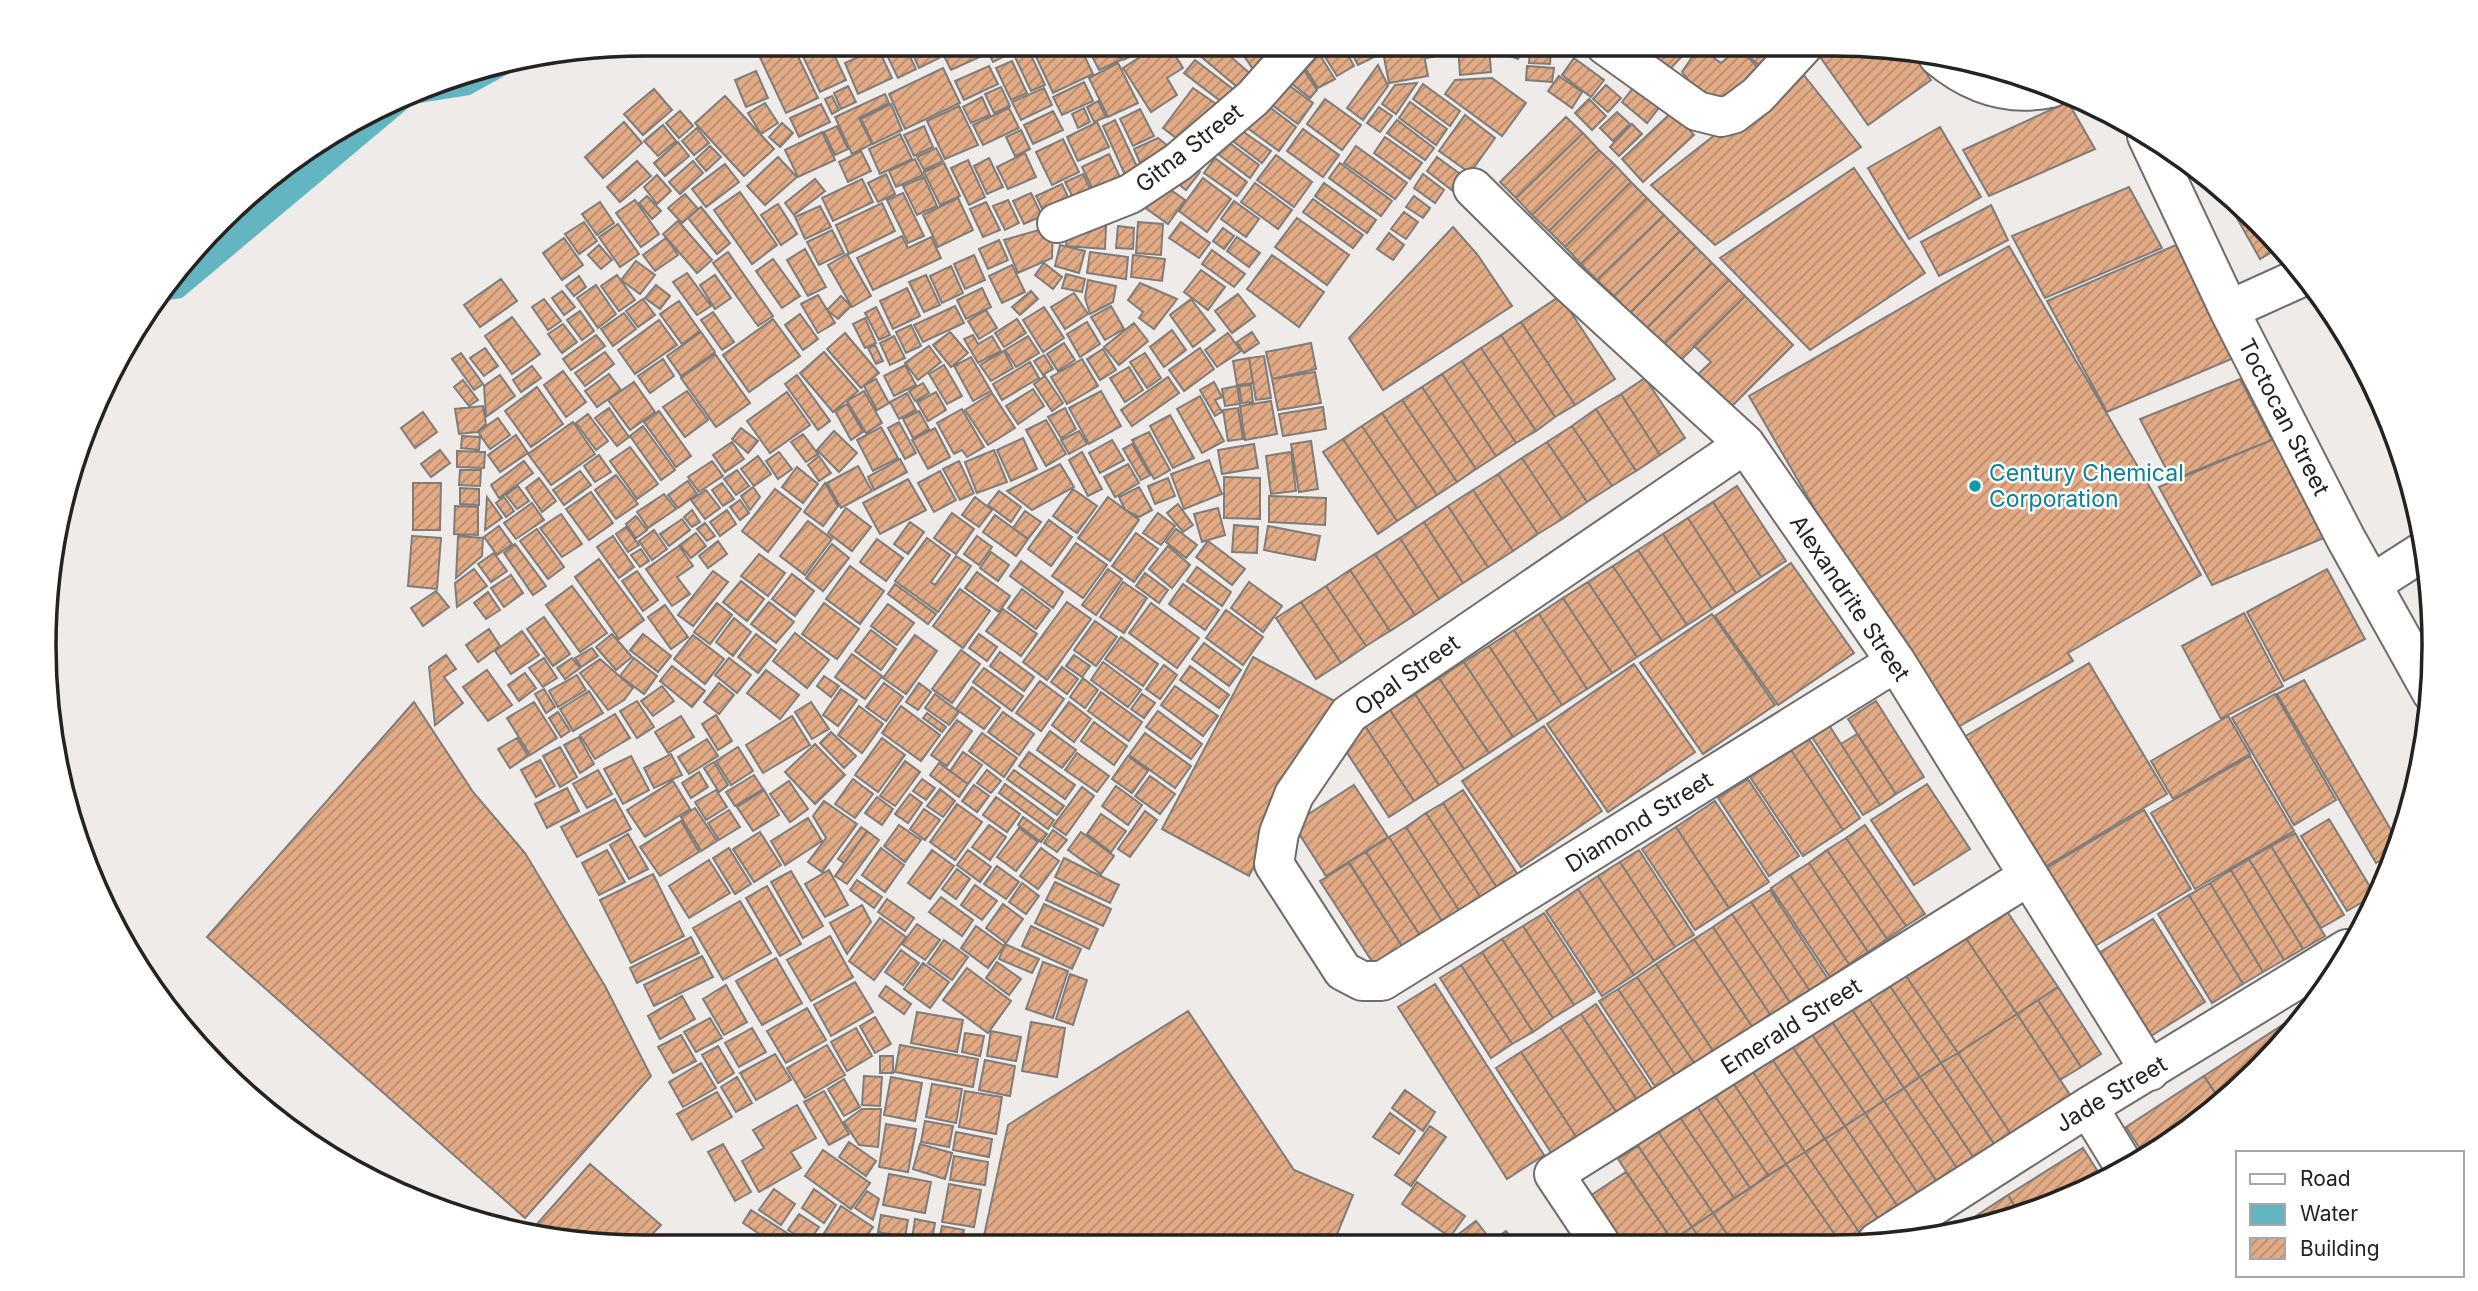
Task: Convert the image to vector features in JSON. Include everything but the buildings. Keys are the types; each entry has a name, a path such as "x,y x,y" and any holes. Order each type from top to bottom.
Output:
{"street":[{"name":"Gitna Street","path":"1057,223 1130,194 1178,162 1253,98 1290,56"},
{"path":"1620,56 1697,111 1721,117 1733,114 1758,95 1794,56"},
{"path":"1953,68 1988,88 2025,88"},
{"name":"Toctocan Street","path":"2154,152 2229,310 2421,674"},
{"name":"Alexandrite Street","path":"1474,188 1567,281 1745,444 1896,662 2026,877 2150,1071"},
{"path":"2229,310 2295,280"},
{"name":"Opal Street","path":"1382,981 1362,981 1343,971 1274,864 1279,833 1294,795 1349,714 1745,444"},
{"path":"2372,584 2415,556"},
{"name":"Diamond Street","path":"1382,981 1896,662"},
{"name":"Emerald Street","path":"1595,1235 1554,1174 2026,877"},
{"name":"Jade Street","path":"1899,1231 2088,1107 2150,1071 2300,997 2321,975"},
{"path":"2088,1107 2120,1160"}],"water":[{"path":"513,71 470,95 414,104 456,87"},
{"path":"412,104 182,298 168,300 202,257 257,202 318,155"}],"place":[{"name":"Century Chemical Corporation","path":"1975,486"}]}
